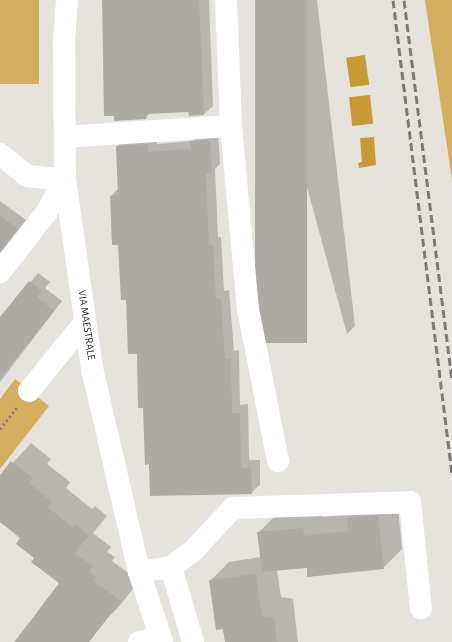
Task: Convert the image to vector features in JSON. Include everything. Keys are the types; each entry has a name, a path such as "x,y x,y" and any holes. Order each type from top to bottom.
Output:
{"street":[{"name":"VIA MAESTRALE","path":"67,0 64,42 65,179 85,322 92,368 139,572 161,640"},
{"path":"226,0 231,126 248,309 278,461"},
{"path":"65,137 231,126"},
{"path":"0,154 27,176 65,179 46,213 0,272"},
{"path":"29,391 85,322"},
{"path":"139,572 171,567 192,552 233,508 410,502 421,608"},
{"path":"171,567 193,642"},
{"path":"139,642 161,640"}],"path":[{"path":"0,429 29,391"}],"shaded area":[{"path":"0,0 39,0 39,84 0,84"},
{"path":"425,0 452,0 452,179 426,7"},
{"path":"365,55 369,85 350,87 346,58"},
{"path":"370,95 373,124 352,126 349,97"},
{"path":"374,137 376,165 359,168 358,163 362,162 360,138"},
{"path":"15,379 49,406 0,469 0,399"}],"building":[{"path":"102,0 199,0 204,115 189,116 188,112 147,114 146,119 114,121 114,116 104,116"},
{"path":"255,0 307,0 307,343 255,343"},
{"path":"210,140 212,173 206,174 209,245 213,245 216,299 221,299 225,359 231,359 232,413 240,413 241,468 251,468 252,494 150,496 149,464 145,465 143,408 138,408 137,354 128,354 126,300 121,300 118,245 112,245 110,196 118,195 116,146 148,144 148,152 191,149 190,141"},
{"path":"0,216 18,229 0,252"},
{"path":"29,281 42,291 37,297 54,311 0,378 0,317"},
{"path":"11,461 33,478 29,483 52,502 47,507 73,527 75,524 89,535 75,553 93,566 89,571 97,577 94,581 121,601 89,642 15,642 59,583 31,562 34,558 16,544 20,538 0,522 0,475"},
{"path":"378,516 384,569 307,577 307,568 262,572 257,532 303,528 304,536 348,531 347,517"},
{"path":"256,574 262,616 274,618 277,642 225,642 223,629 216,630 209,580"}],"railway":[{"path":"393,0 452,476"},
{"path":"404,0 452,381"}]}
